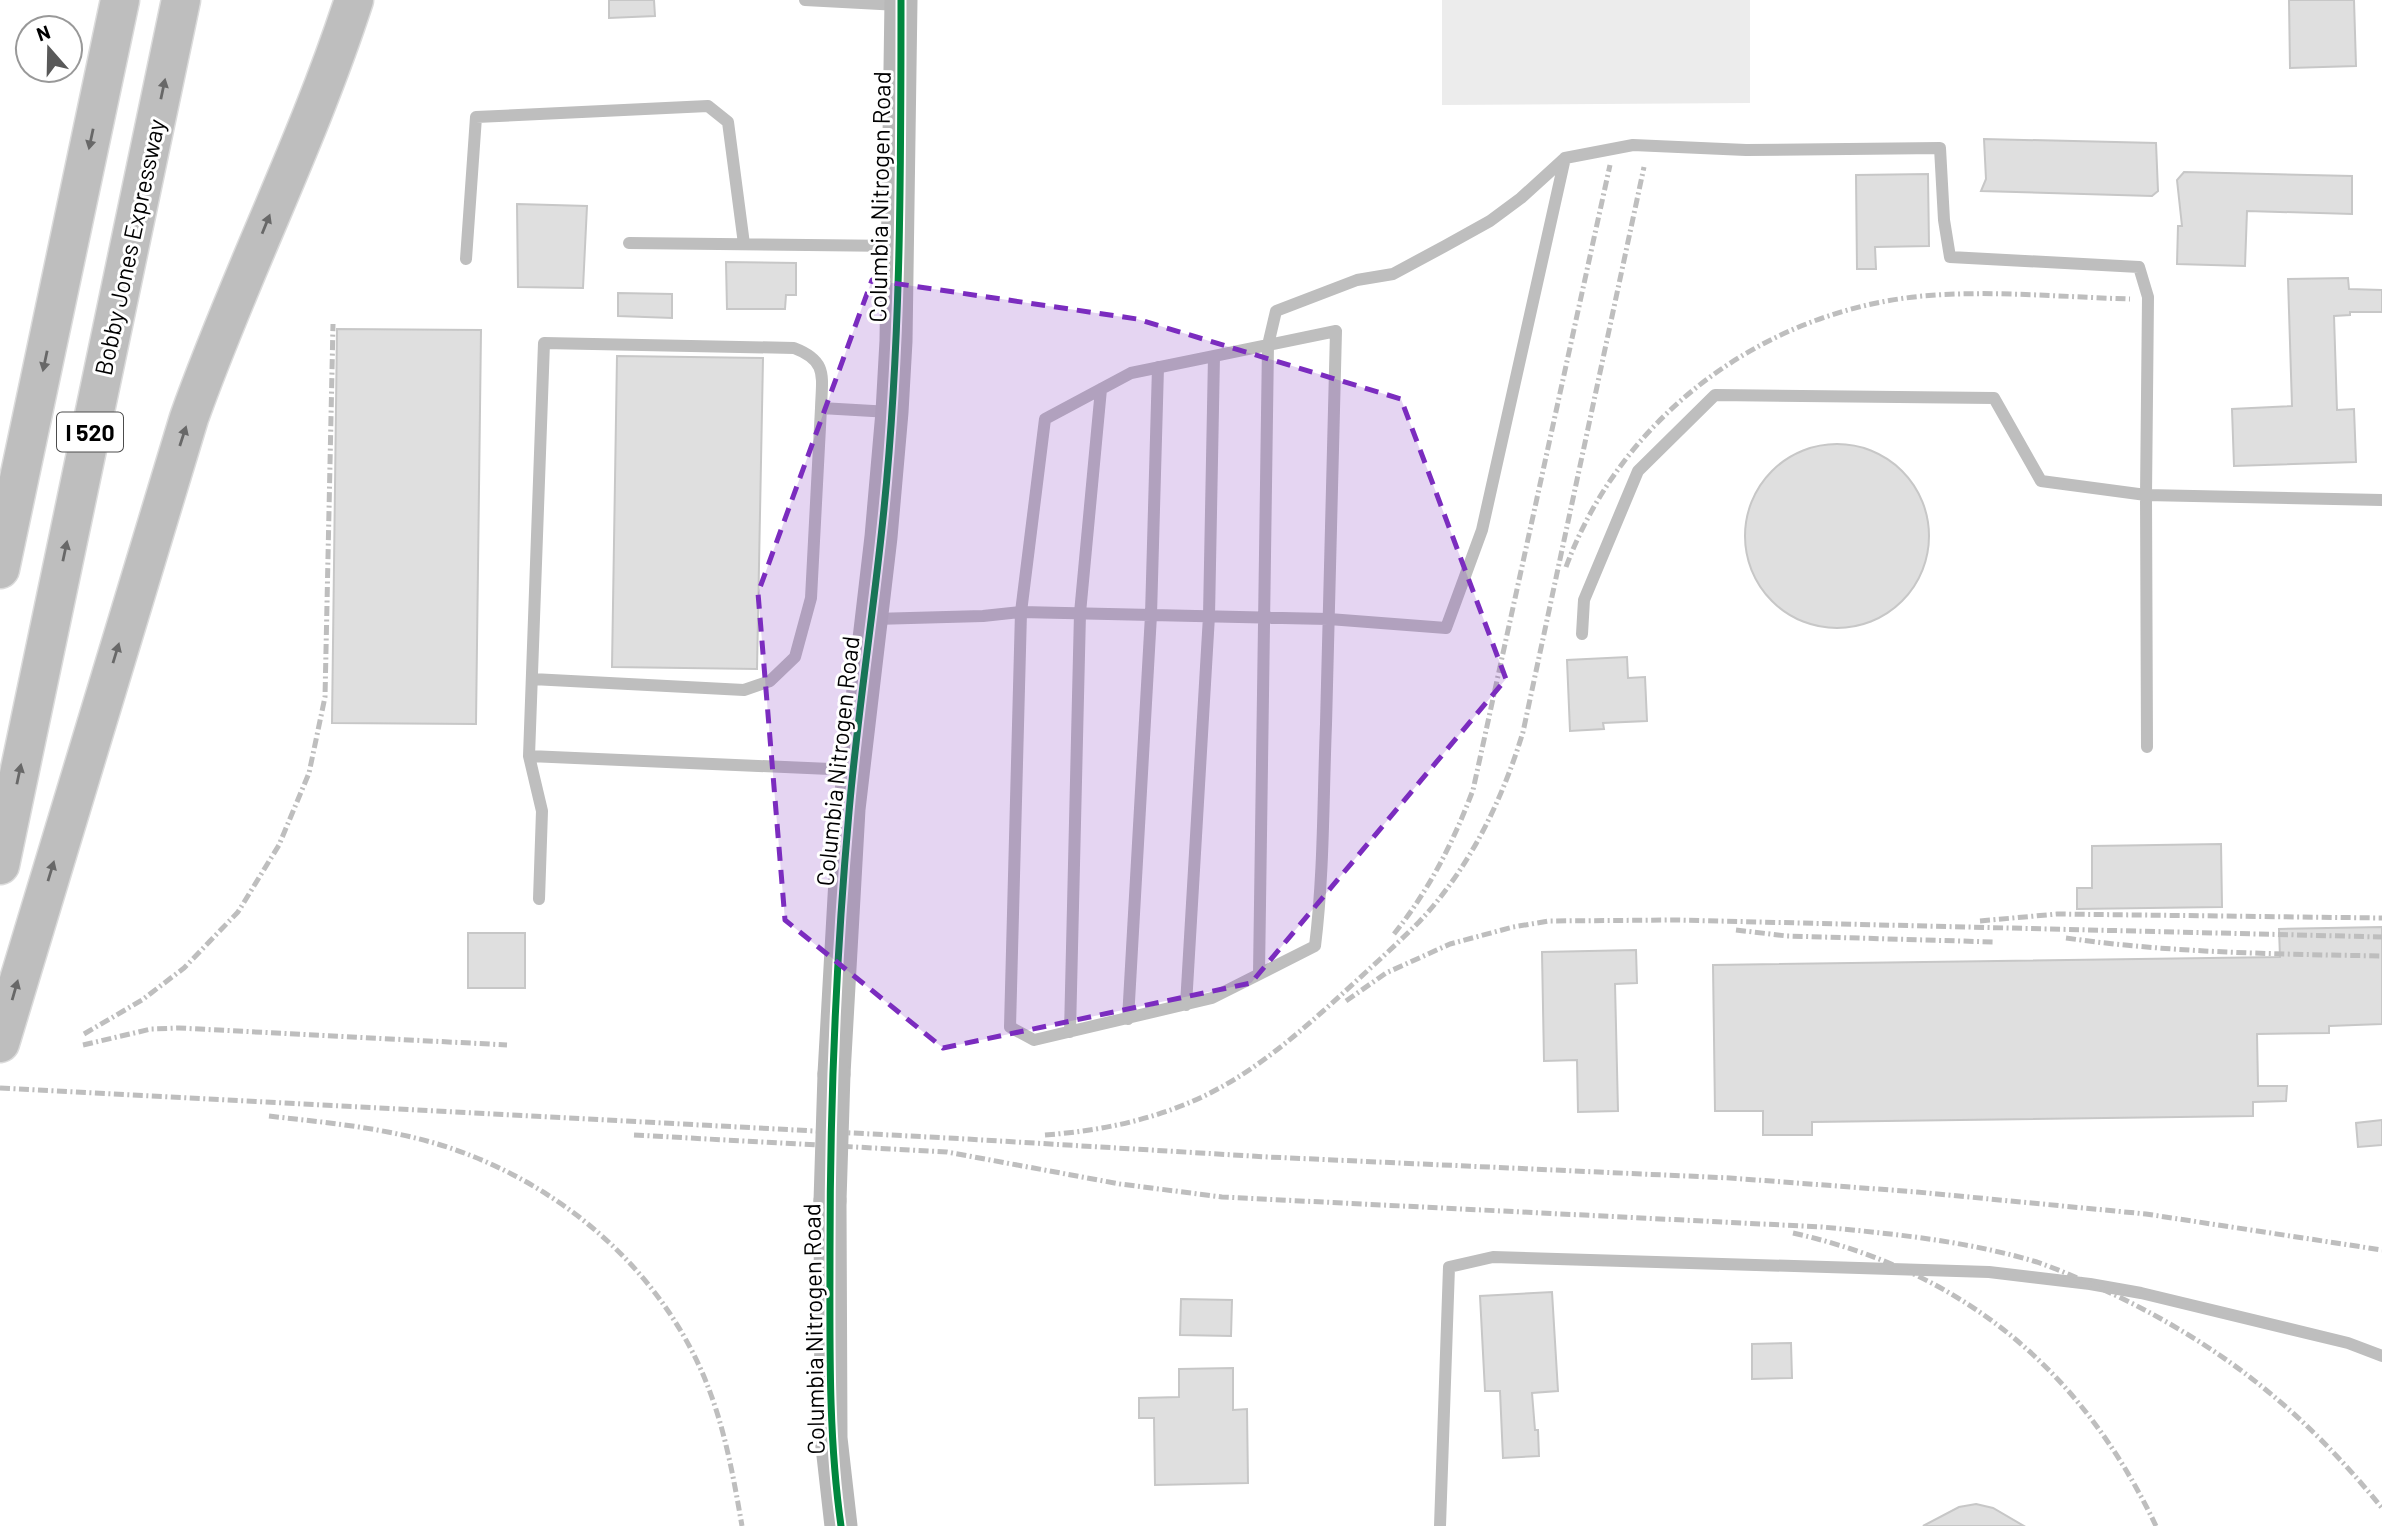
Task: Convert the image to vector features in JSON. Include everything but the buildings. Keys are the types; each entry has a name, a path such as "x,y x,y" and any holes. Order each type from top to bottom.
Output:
{"highway":[{"name":"I 520","path":"0,569 120,0"},
{"name":"Bobby Jones Expressway","path":"0,865 181,0"},
{"path":"0,1043 189,418 354,0"}],"street":[{"name":"Columbia Nitrogen Road","path":"841,1526 831,1424 830,1201 834,1074 843,894 853,770 881,537 892,412 898,246 901,3"}],"lane":[{"path":"805,0 901,3"},
{"path":"466,259 476,117 708,106 728,122 744,244"},
{"path":"1259,975 1262,617 1268,345 1276,312 1357,280 1393,274 1446,246 1490,221 1521,198 1565,158 1633,145 1746,150 1940,148 1944,220 1950,257 2139,267 2148,297 2147,747"},
{"path":"870,620 1021,612 1329,619 1446,628 1482,530 1565,158"},
{"path":"629,243 898,246"},
{"path":"1336,331 1320,904 1315,946 1212,998 1034,1040 1010,1027 1021,612 1045,419 1130,373 1214,356 1336,331"},
{"path":"533,679 744,690 770,681 795,657 811,598 821,408 822,371 818,362 794,348 544,343 529,756 542,811 539,899"},
{"path":"1186,1005 1209,616 1214,356"},
{"path":"1128,1019 1151,615 1158,368"},
{"path":"1070,1032 1080,613 1101,389"},
{"path":"1582,634 1584,600 1638,471 1715,395 1994,398 2041,481 2146,495 2382,500"},
{"path":"821,408 892,412"},
{"path":"529,756 853,770"},
{"path":"1440,1526 1449,1267 1493,1257 1989,1272 2141,1293 2348,1343 2382,1356"}],"highlighted area":[{"path":"872,280 1137,319 1401,399 1506,679 1251,983 943,1048 785,920 758,593"}],"shaded area":[{"path":"1442,0 1750,0 1750,103 1442,105"}],"railway":[{"path":"1394,934 1439,865 1473,790 1610,165"},
{"path":"1045,1135 1086,1131 1166,1112 1204,1096 1241,1075 1309,1023 1400,941 1437,901 1468,857 1494,808 1523,732 1644,167"},
{"path":"1566,567 1591,512 1623,463 1662,418 1706,380 1755,348 1808,323 1864,306 1923,296 2000,294 2130,299"},
{"path":"84,1034 142,1000 184,968 238,912 279,845 309,773 325,697 333,324"},
{"path":"1980,921 2057,914 2382,918"},
{"path":"1346,1001 1386,973 1450,944 1513,927 1549,921 1676,920 2382,937"},
{"path":"1736,930 1787,936 1994,942"},
{"path":"2066,938 2184,950 2382,956"},
{"path":"83,1045 151,1029 179,1028 507,1045"},
{"path":"0,1088 1268,1157 1730,1178 1917,1192 2146,1214 2382,1250"},
{"path":"269,1116 381,1131 447,1147 490,1164 531,1185 570,1210 606,1240 639,1273 667,1310 691,1349 721,1425 742,1526"},
{"path":"634,1135 947,1152 1120,1184 1222,1197 1822,1227 1904,1236 1984,1249 2037,1262 2076,1277 2155,1315 2192,1337 2228,1361 2293,1413 2382,1508"},
{"path":"1793,1233 1854,1250 1911,1273 1963,1301 2010,1335 2053,1374 2092,1419 2126,1470 2156,1526"}],"cycle path":[{"path":"841,1526 834,1457 830,1354 830,1195 835,1031 849,812 881,537 893,403 900,202 901,0"}]}
